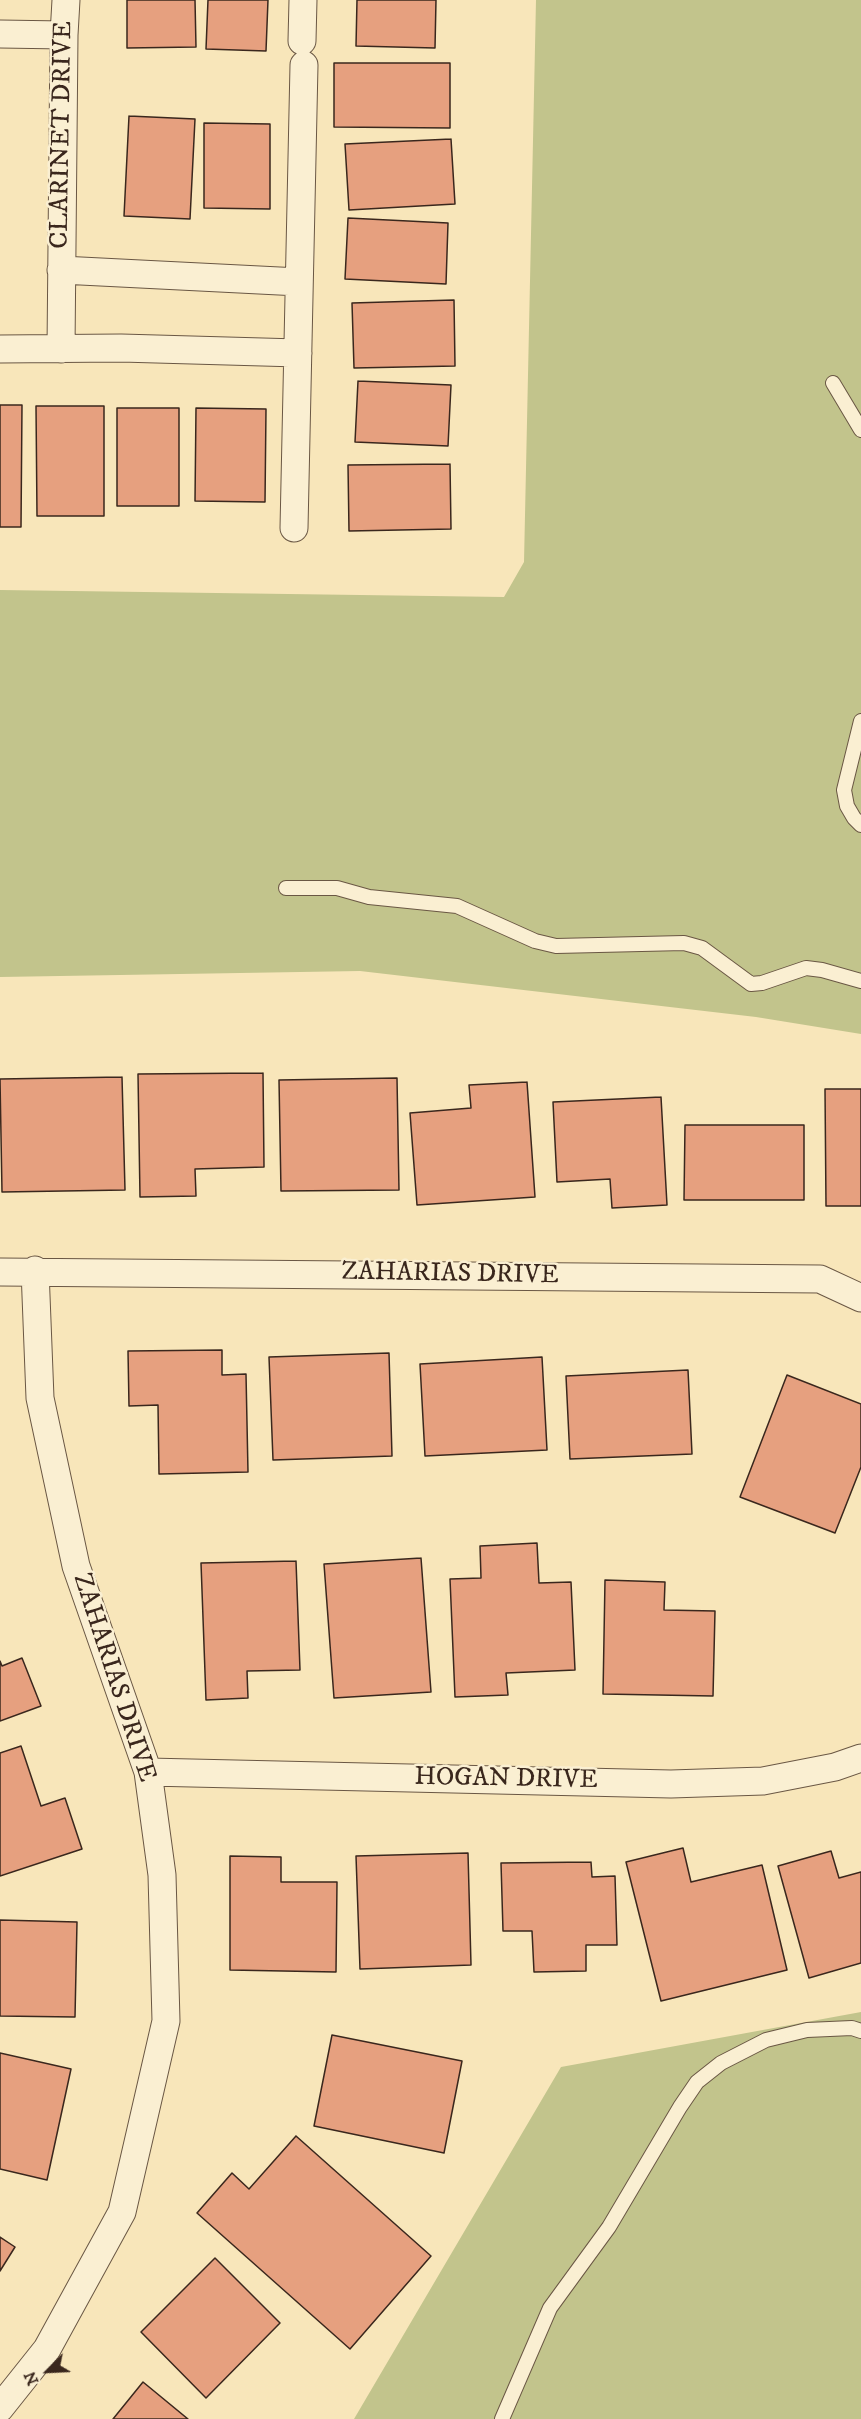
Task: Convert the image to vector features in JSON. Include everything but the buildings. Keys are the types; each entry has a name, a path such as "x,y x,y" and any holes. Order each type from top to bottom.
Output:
{"street":[{"name":"CLARINET DRIVE","path":"61,349 66,0"},
{"path":"294,528 303,0"},
{"path":"0,34 64,35"},
{"name":"CLARINET DRIVE","path":"61,270 299,282"},
{"path":"0,350 121,348 298,353"},
{"name":"ZAHARIAS DRIVE","path":"0,2408 47,2349 122,2212 165,2021 162,1875 148,1772 76,1566 40,1398 35,1270"},
{"name":"ZAHARIAS DRIVE","path":"0,1272 35,1270 820,1279 861,1298"},
{"name":"HOGAN DRIVE","path":"148,1772 671,1784 763,1782 835,1767 861,1758"}],"lane":[{"path":"833,383 861,430"},
{"path":"861,721 844,790 847,806 861,825"},
{"path":"286,888 337,888 369,897 457,906 535,941 556,946 684,943 702,948 752,984 762,983 806,968 861,981"},
{"path":"502,2419 550,2308 609,2228 697,2082 721,2063 766,2040 807,2030 852,2028 861,2031"}],"green space":[{"path":"536,0 861,0 861,1034 756,1017 360,971 0,977 0,590 504,597 524,562"},
{"path":"861,2012 861,2419 354,2419 561,2067"}]}
